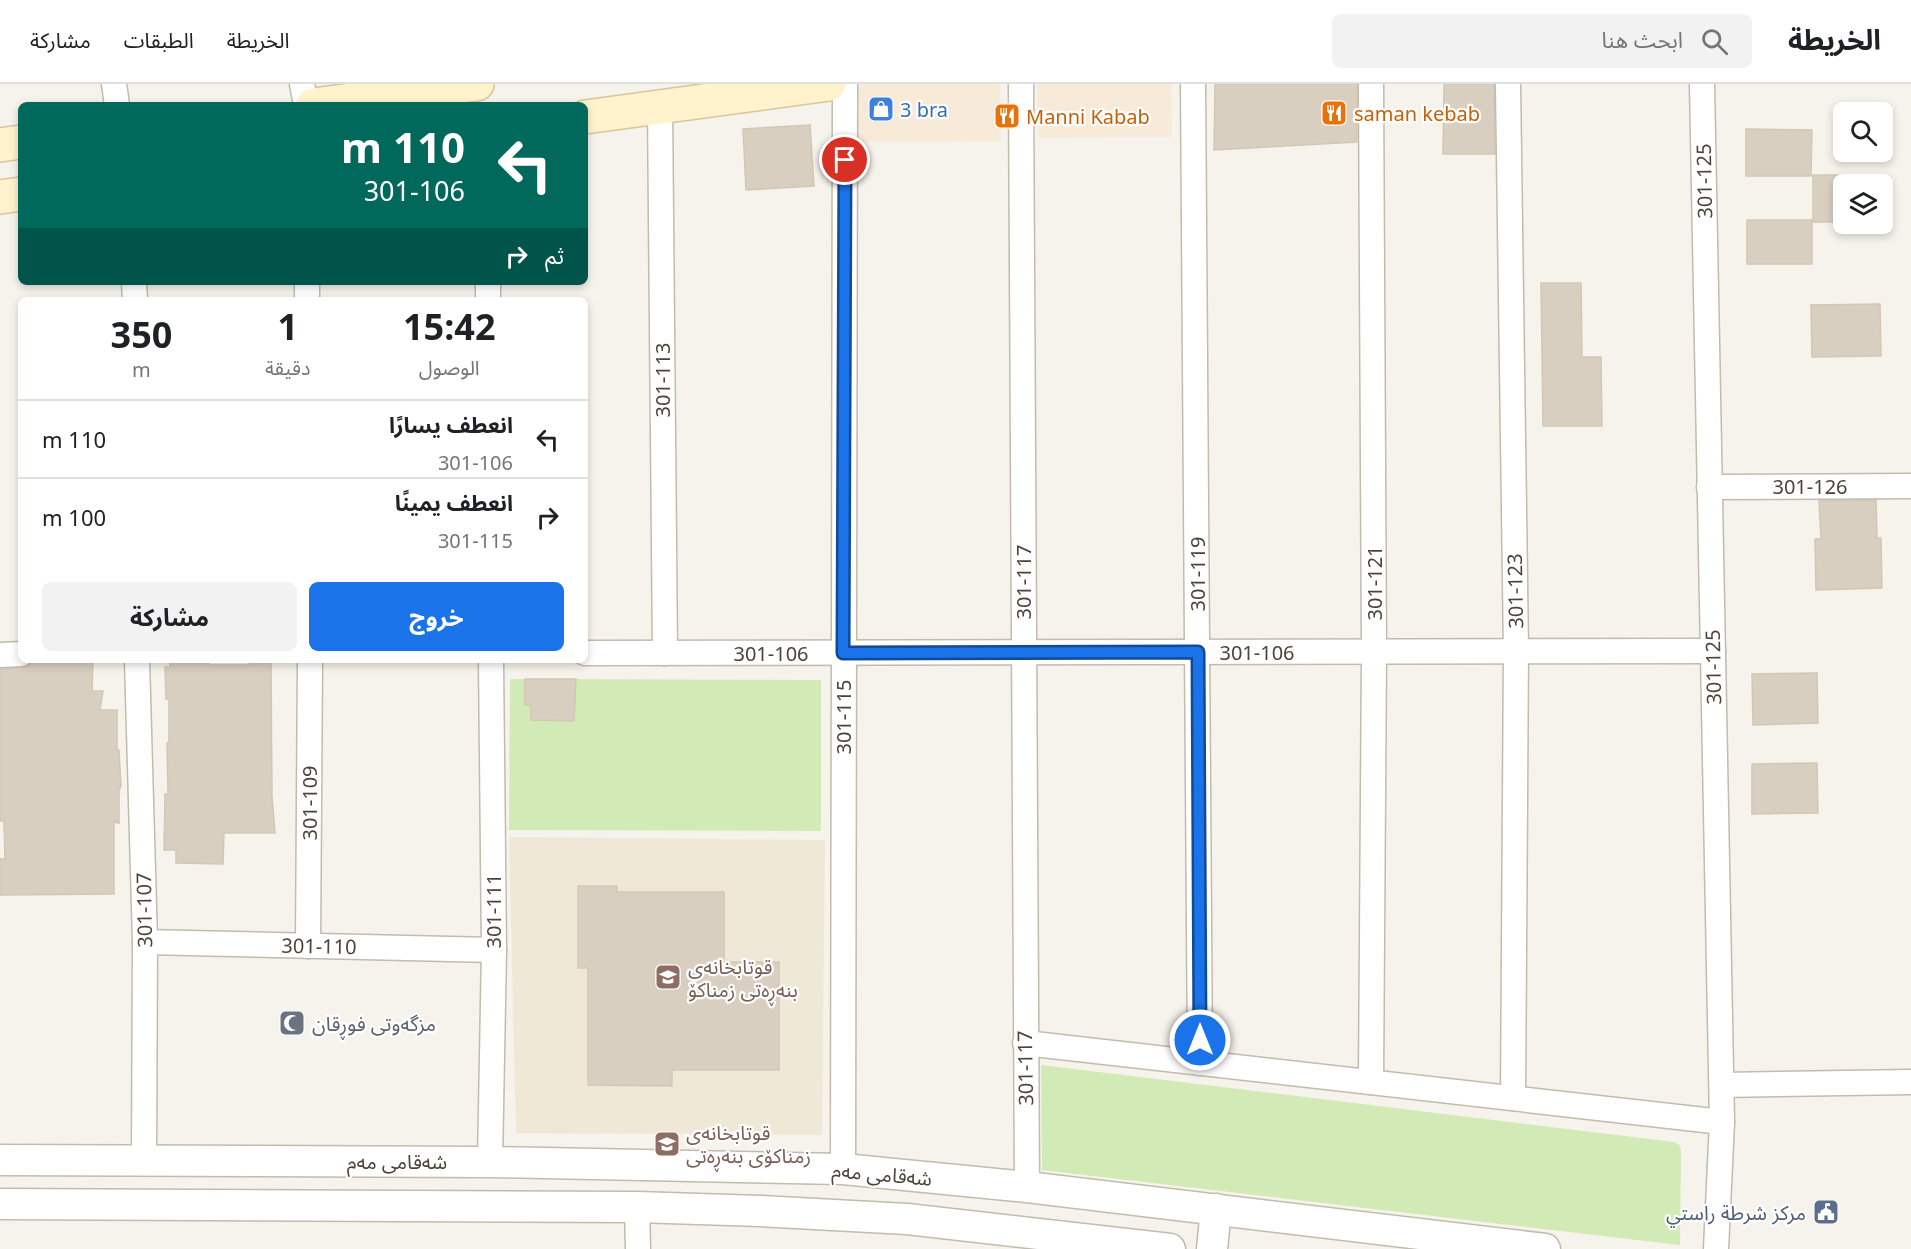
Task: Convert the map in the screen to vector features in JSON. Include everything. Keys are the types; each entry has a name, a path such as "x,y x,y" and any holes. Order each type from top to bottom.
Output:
{"main road":[{"path":"336,102 477,84"},
{"path":"588,117 829,84"},
{"path":"0,145 18,142"},
{"path":"0,197 18,194"}],"street":[{"path":"114,84 117,102"},
{"path":"302,84 305,102"},
{"name":"301-115","path":"843,1169 846,84"},
{"name":"301-117","path":"1021,84 1027,1187"},
{"name":"301-119","path":"1193,84 1200,1063"},
{"name":"301-121","path":"1371,84 1374,652 1371,1082"},
{"name":"301-123","path":"1508,84 1516,651 1513,1098"},
{"name":"301-125","path":"1702,84 1722,1085 1716,1249"},
{"name":"301-113","path":"660,107 664,653"},
{"name":"301-126","path":"1709,487 1911,486"},
{"name":"301-106","path":"588,653 1713,651"},
{"path":"0,654 18,654"},
{"name":"301-107","path":"137,663 145,942 144,1160"},
{"name":"301-109","path":"308,946 310,663"},
{"name":"301-111","path":"490,1161 494,950 491,663"},
{"name":"301-110","path":"145,942 494,950"},
{"path":"1025,1043 1722,1122"},
{"path":"1722,1085 1911,1082"},
{"name":"شەقامی مەم","path":"0,1160 490,1161 843,1169 1027,1187 1545,1249"},
{"path":"0,1204 637,1207 907,1219 1170,1249"},
{"path":"637,1207 638,1249"},
{"path":"1212,1249 1216,1209"}],"shaded area":[{"path":"853,84 1000,84 1001,141 854,142"},
{"path":"1037,84 1171,84 1172,137 1038,138"},
{"name":"قوتابخانەی بنەڕەتی زمناکۆ","path":"509,837 825,840 822,1135 516,1133"}],"green space":[{"path":"510,679 821,680 821,831 509,830"},
{"path":"1041,1065 1674,1142 1681,1150 1680,1245 1042,1170"}],"building":[{"path":"1215,84 1357,84 1357,142 1214,150"},
{"path":"1444,84 1494,84 1495,154 1443,154"},
{"path":"810,125 814,186 746,190 743,129"},
{"path":"1746,129 1812,130 1811,176 1746,176"},
{"path":"1813,175 1833,175 1833,222 1813,222"},
{"path":"1747,220 1812,220 1812,264 1747,264"},
{"path":"1541,283 1581,283 1582,357 1601,357 1602,426 1543,426"},
{"path":"1880,304 1881,356 1812,357 1811,305"},
{"path":"1876,500 1877,538 1881,538 1882,588 1816,590 1815,539 1821,539 1819,501"},
{"path":"32,663 93,663 92,691 103,691 100,710 117,710 117,750 119,750 121,786 119,823 114,822 114,894 0,895 0,859 5,859 4,821 0,821 0,669 29,666"},
{"path":"170,663 249,665 249,663 271,663 272,796 275,833 224,833 223,864 176,863 176,850 164,850 165,794 168,794 167,743 169,743 169,699 166,699 165,667 170,667"},
{"path":"1817,673 1818,723 1753,725 1752,674"},
{"path":"525,679 576,679 574,721 531,720 531,705 525,705"},
{"path":"1817,763 1818,813 1752,814 1752,764"},
{"path":"578,886 617,886 617,892 724,892 724,962 779,962 779,1070 672,1070 672,1086 588,1085 588,968 578,968"}],"place":[{"name":"3 bra","path":"881,109"},
{"name":"saman kebab","path":"1334,113"},
{"name":"Manni Kabab","path":"1007,116"},
{"name":"قوتابخانەی بنەڕەتی زمناکۆ","path":"668,977"},
{"name":"مزگەوتی فوڕقان","path":"292,1023"},
{"name":"قوتابخانەی زمناكۆی بنەڕەتی","path":"667,1144"},
{"name":"مركز شرطة راستي","path":"1826,1212"}],"route":[{"path":"845,160 843,653 1198,652 1200,1040"}]}
